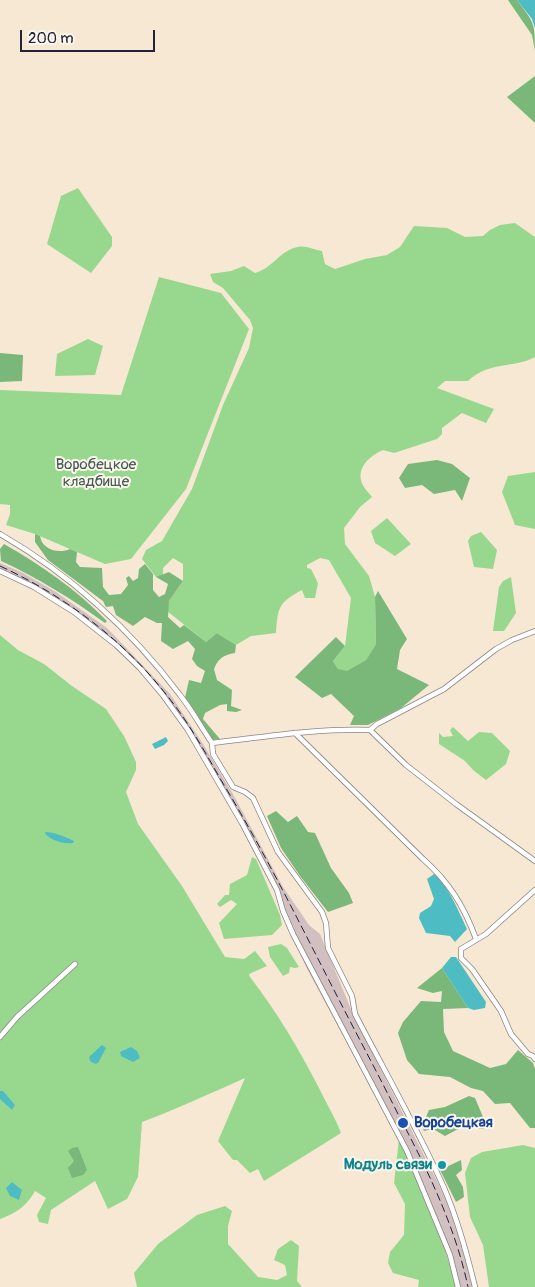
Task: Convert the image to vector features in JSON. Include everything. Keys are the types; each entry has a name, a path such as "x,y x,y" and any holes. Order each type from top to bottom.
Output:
{"street":[{"path":"0,534 57,571 102,607 147,653 182,696 212,743 213,754 233,787 253,798 278,852 322,912 326,923 328,948 352,996 355,1014 445,1189 462,1237 475,1287"},
{"path":"0,571 34,587 74,612 116,645 140,668 188,730 273,882 293,934 407,1151 450,1255 458,1287"},
{"path":"370,730 377,724 444,689 496,649 535,631"},
{"path":"212,743 295,733 348,729 370,730 406,765 535,861"},
{"path":"295,733 423,860 440,874 459,901 476,939"},
{"path":"535,890 494,928 461,949 461,958 472,969 501,1011 511,1034 528,1054 535,1059"},
{"path":"0,1037 17,1017 75,964"}],"shaded area":[{"path":"0,563 23,573 56,592 107,628 170,694 203,744 234,796 283,887 309,925 320,934 353,1014 447,1201 464,1249 473,1287 456,1287 448,1256 399,1139 306,967 294,939 278,889 200,748 141,668 59,600 0,571"}],"green space":[{"path":"508,0 517,0 530,19 535,34 535,51 532,35"},
{"path":"535,76 535,123 507,97"},
{"path":"78,188 112,237 112,246 91,273 47,244 61,196"},
{"path":"515,223 535,237 535,357 526,361 484,370 468,381 445,381 437,388 494,409 486,423 462,413 442,428 442,434 437,439 394,453 383,450 370,458 362,470 362,482 372,497 360,507 344,528 345,544 369,576 375,597 376,644 366,660 347,672 338,669 333,661 345,646 351,598 329,560 320,558 307,565 307,568 311,569 318,583 315,598 305,598 302,590 284,602 279,611 276,633 251,636 236,645 217,633 206,642 167,611 169,601 183,581 183,564 173,558 163,568 163,576 156,577 142,559 146,550 162,541 192,489 223,405 249,348 253,328 250,320 223,288 213,282 210,274 231,271 244,266 255,273 266,268 286,252 301,247 322,251 325,264 335,269 365,259 387,255 400,247 414,226 447,228 465,237 483,236 500,225"},
{"name":"Воробецкое кладбище","path":"159,277 221,293 249,329 186,489 131,559 105,564 35,534 6,525 10,514 10,505 0,504 0,390 121,395"},
{"path":"88,339 103,346 95,375 55,376 57,354"},
{"path":"0,353 23,355 22,381 0,382"},
{"path":"437,460 452,464 470,478 462,501 455,490 434,494 422,485 405,488 399,478 408,464"},
{"path":"535,472 535,529 515,525 502,492 508,476"},
{"path":"387,518 411,544 395,556 375,543 371,531"},
{"path":"481,532 497,550 493,569 474,567 468,541 471,536"},
{"path":"35,534 40,536 41,541 47,548 56,551 70,549 77,552 76,562 80,567 102,568 103,587 109,595 121,594 128,585 126,578 129,576 133,581 138,578 139,569 145,564 153,574 153,590 159,597 165,594 168,584 156,577 169,572 183,581 169,601 168,617 180,628 184,625 206,642 217,633 236,645 235,653 222,658 214,669 217,680 232,690 231,706 242,710 236,712 227,711 227,704 220,705 205,713 203,719 220,739 213,740 185,698 189,680 201,683 205,671 197,666 192,659 195,649 188,641 173,649 161,641 162,623 157,623 145,617 133,626 116,615 113,606 106,607 103,601 48,560 35,542"},
{"path":"4,544 58,579 107,621 105,623 54,589 1,561 0,549"},
{"path":"511,577 516,613 504,631 493,631 499,587 503,581"},
{"path":"378,591 407,639 400,650 397,669 429,685 401,708 368,725 350,725 354,716 331,694 322,698 295,677 336,637 345,646 333,661 338,669 347,671 366,660 376,644 375,597"},
{"path":"0,635 18,650 44,664 106,709 124,736 136,762 136,770 126,792 138,824 182,886 225,957 244,959 255,951 267,966 249,974 250,977 295,1045 341,1133 264,1181 258,1169 250,1173 237,1160 233,1160 218,1141 245,1078 142,1122 138,1177 127,1199 108,1209 95,1181 51,1210 48,1224 39,1222 37,1215 46,1198 35,1191 21,1208 0,1219"},
{"path":"453,727 468,741 479,732 492,733 510,751 506,764 486,780 465,761 439,744 439,733 443,737 453,736 450,730"},
{"path":"276,811 288,822 297,816 308,832 315,833 331,868 349,893 353,903 328,912 281,848 267,816"},
{"path":"252,857 256,859 280,915 282,925 272,935 224,939 219,923 237,904 231,900 220,907 217,904 225,895 229,895 230,884 247,875"},
{"path":"281,944 287,948 299,967 290,967 289,973 283,976 270,957 268,947"},
{"path":"442,968 468,1008 443,1009 444,1032 453,1051 490,1068 506,1064 518,1050 533,1063 535,1069 535,1128 530,1128 510,1103 495,1104 483,1091 471,1088 450,1077 419,1074 407,1060 398,1033 403,1022 421,1001 441,1002 442,991 433,993 417,988"},
{"path":"469,1096 475,1098 486,1124 484,1129 462,1127 445,1136 433,1129 424,1131 422,1126 429,1110 445,1107"},
{"path":"399,1139 438,1231 456,1287 418,1287 419,1280 393,1273 388,1263 390,1252 404,1235 405,1204 394,1183"},
{"path":"523,1145 535,1148 535,1287 489,1287 483,1245 470,1217 465,1173 471,1158 482,1152"},
{"path":"78,1147 87,1170 83,1175 72,1178 68,1168 74,1161 68,1151"},
{"path":"461,1160 462,1170 456,1175 463,1187 464,1197 456,1202 440,1170"},
{"path":"225,1206 232,1211 228,1226 228,1244 258,1277 277,1280 287,1275 285,1265 274,1260 278,1249 291,1240 299,1246 297,1281 302,1287 137,1287 134,1273 158,1244 197,1215"}],"water":[{"path":"517,0 535,0 535,28 532,19"},
{"path":"166,737 168,741 155,749 152,744"},
{"path":"45,832 64,836 74,841 73,843 59,842 46,835"},
{"path":"434,874 448,891 467,929 455,942 450,936 426,933 419,918 420,913 431,906 434,899 427,879"},
{"path":"451,957 456,957 486,1002 485,1008 474,1010 468,1008 442,968"},
{"path":"102,1045 106,1048 98,1063 95,1064 90,1061 89,1057"},
{"path":"131,1047 137,1051 140,1058 133,1062 121,1056 120,1052"},
{"path":"0,1091 3,1091 15,1105 12,1110 0,1099"},
{"path":"12,1182 22,1190 19,1200 10,1196 6,1188"}],"railway":[{"path":"0,566 48,591 113,639 152,677 203,748 266,859 419,1154 456,1241 468,1287"}],"place":[{"name":"Воробецкая","path":"403,1123"},
{"name":"Модуль связи","path":"442,1165"}]}
